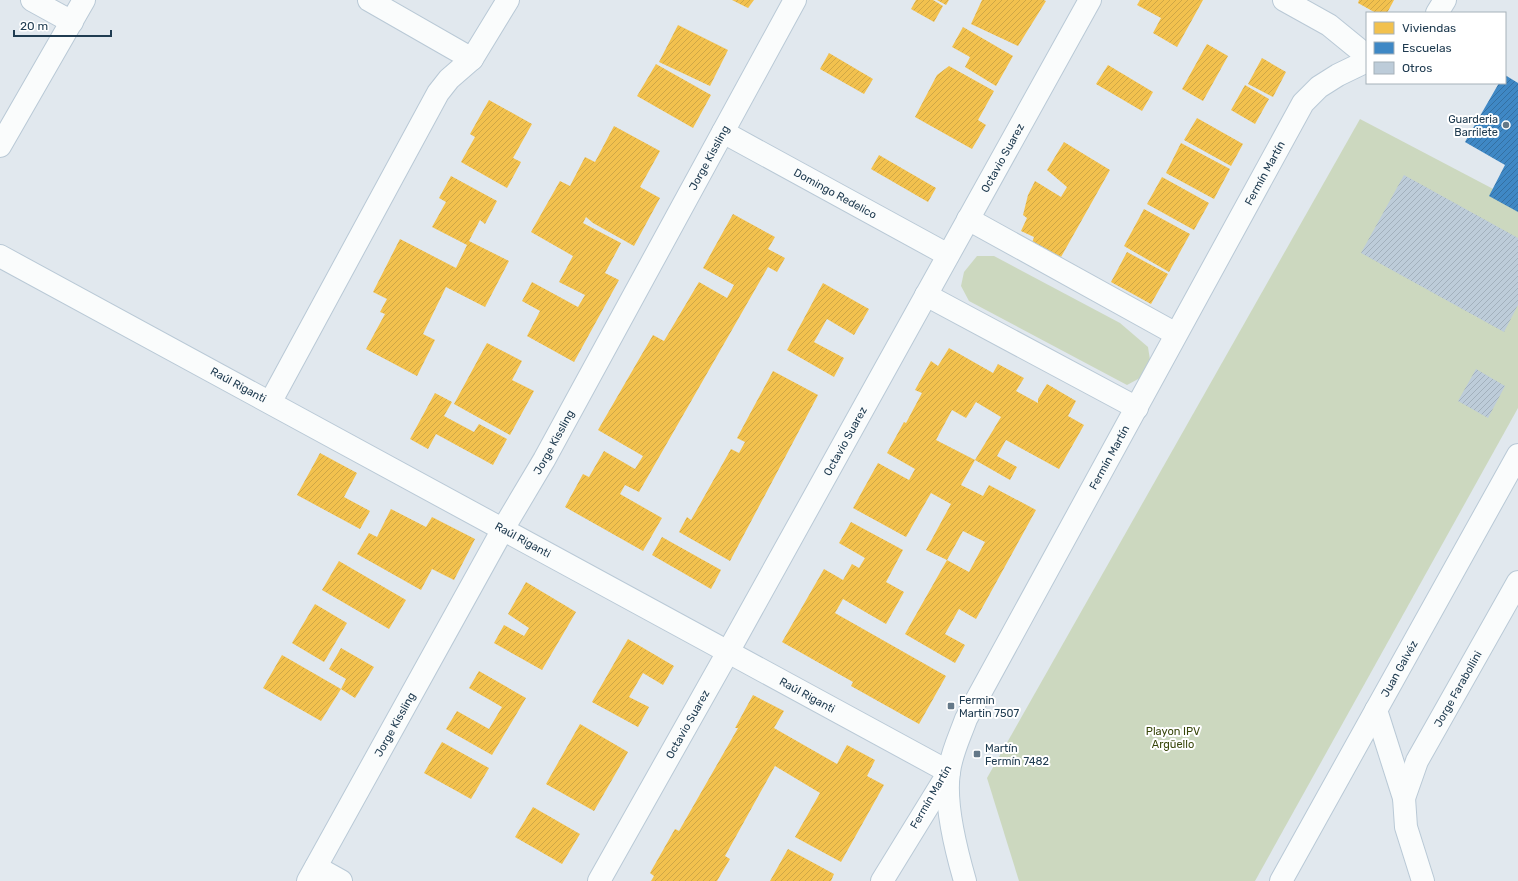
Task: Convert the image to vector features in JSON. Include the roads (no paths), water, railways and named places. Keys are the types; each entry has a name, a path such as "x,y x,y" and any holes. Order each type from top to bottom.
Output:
{"street":[{"path":"32,0 72,22"},
{"path":"0,146 84,0"},
{"path":"370,0 472,58"},
{"path":"270,401 438,93 448,79 472,58 508,0"},
{"name":"Jorge Kissling","path":"312,874 503,529 548,454 795,0"},
{"name":"Octavio Suarez","path":"599,881 1090,0"},
{"path":"1284,0 1329,25 1366,55"},
{"path":"1438,12 1444,0"},
{"name":"Fermín Martín","path":"882,881 949,772 966,719 1303,103 1320,87 1338,75 1366,61"},
{"name":"Domingo Redelico","path":"723,132 948,255"},
{"path":"968,219 1176,334"},
{"name":"Raúl Riganti","path":"0,256 270,401 949,772"},
{"path":"926,295 1137,408"},
{"name":"Juan Galvéz","path":"1281,881 1376,710 1512,478 1518,455"},
{"name":"Jorge Farabollini","path":"1404,798 1417,761 1518,582"},
{"path":"1376,710 1404,798 1406,827 1423,881"},
{"path":"949,772 950,816 965,881"},
{"path":"312,874 341,881"}],"place":[{"name":"Guarderia Barrilete","path":"1506,125"},
{"name":"Fermin Martin 7507","path":"951,706"},
{"name":"Martín Fermín 7482","path":"977,754"}],"park label":[{"name":"Playon IPV Argüello","path":"1173,737"}]}
